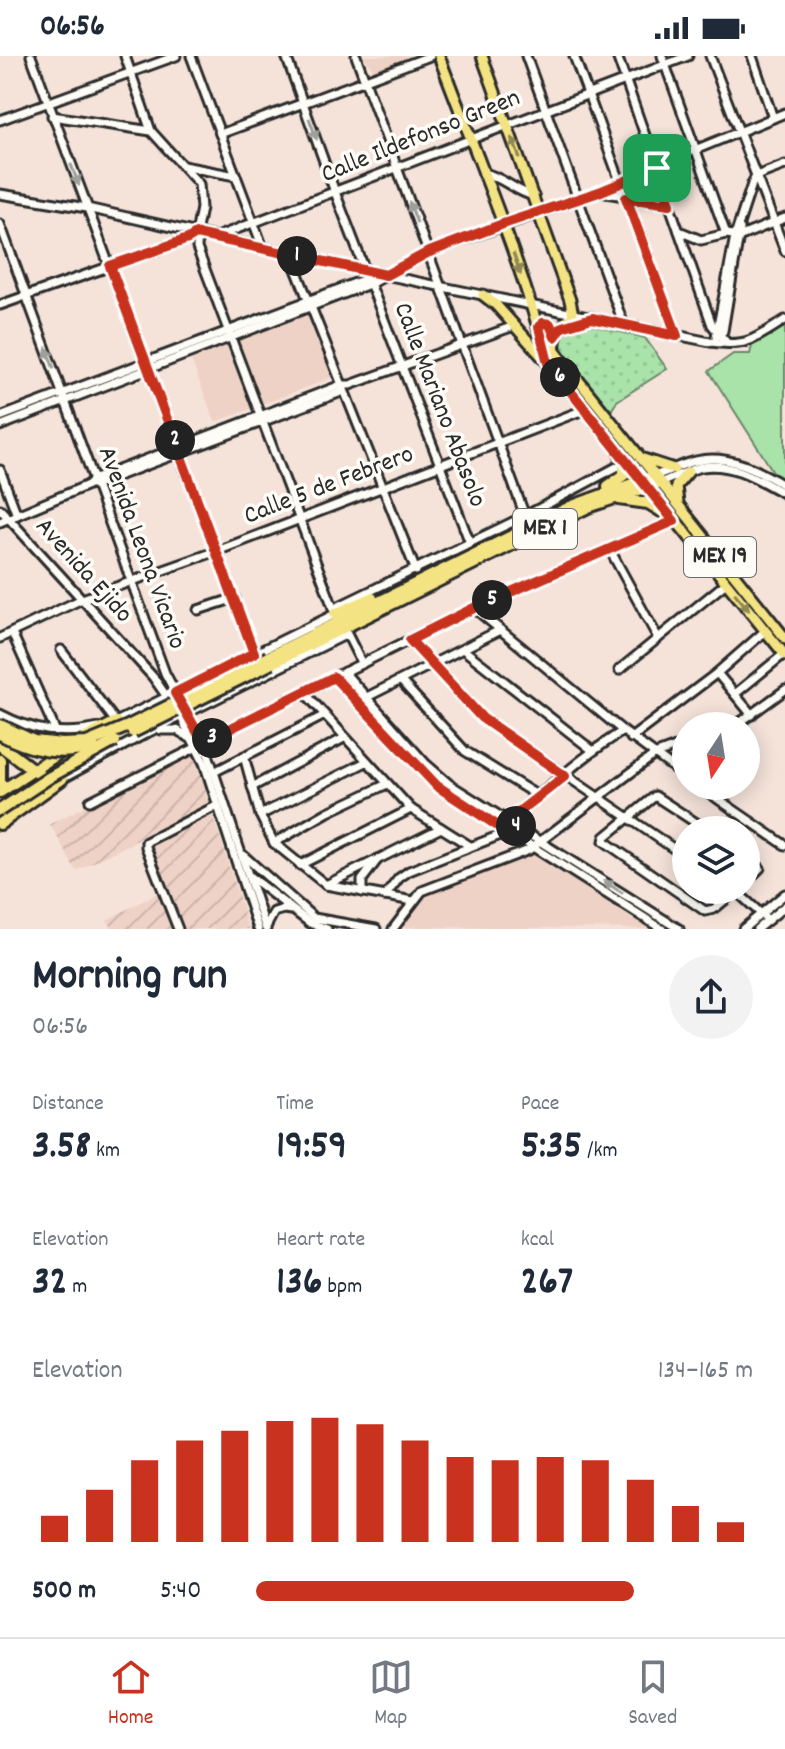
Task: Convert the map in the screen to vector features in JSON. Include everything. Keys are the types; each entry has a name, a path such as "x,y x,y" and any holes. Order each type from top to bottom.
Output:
{"highway":[{"path":"570,507 621,478 622,458"},
{"name":"MEX 1","path":"121,724 270,660 335,615 433,580 570,507 657,479"},
{"name":"MEX 1","path":"115,741 433,580 644,483"},
{"path":"605,501 638,500 673,519"},
{"path":"347,634 433,580"},
{"path":"0,725 34,741 62,744 87,743 121,724"},
{"path":"0,792 33,770 121,724"},
{"path":"0,734 23,746 54,753 81,751 115,741"},
{"path":"0,810 50,777 115,741"},
{"path":"0,745 46,778 62,779"},
{"path":"0,760 0,785"},
{"path":"0,824 62,779"},
{"path":"15,782 26,783 34,798"}],"main road":[{"path":"439,56 503,224 539,327 548,363"},
{"path":"482,56 570,300 573,315 555,337"},
{"path":"483,295 548,363 644,483"},
{"path":"562,327 592,318"},
{"path":"539,327 543,323 550,324 555,337 555,351 657,479"},
{"path":"586,409 594,410 606,425 613,420"},
{"path":"638,457 674,469"},
{"path":"679,506 676,486 688,472"},
{"name":"MEX 19","path":"657,479 785,638"},
{"name":"MEX 19","path":"644,483 784,654"}],"street":[{"path":"31,56 254,653"},
{"path":"125,56 151,131 201,189 197,248 335,615"},
{"path":"0,120 176,56"},
{"path":"191,56 263,248"},
{"name":"Calle Mariano Abasolo","path":"286,56 470,543"},
{"path":"356,56 525,516"},
{"path":"220,134 430,56"},
{"path":"526,56 624,325"},
{"path":"574,56 677,336"},
{"path":"617,56 717,340"},
{"path":"662,56 726,234"},
{"name":"Calle Ildefonso Green","path":"214,237 688,56"},
{"path":"710,56 785,251"},
{"path":"752,56 773,118"},
{"path":"0,426 65,397 310,304 427,253 621,184 785,113"},
{"path":"52,116 151,131"},
{"path":"756,176 785,165"},
{"path":"183,166 236,176"},
{"path":"483,173 534,196"},
{"path":"717,340 739,233 756,176"},
{"path":"599,192 670,204"},
{"path":"0,194 87,208 290,254 369,277 383,274 677,336 717,340 728,345 744,344 785,320"},
{"path":"679,231 701,240 739,233 785,218"},
{"name":"Avenida Leona Vicario","path":"0,224 65,397 93,483 133,581 171,695 214,772 258,929"},
{"path":"0,305 197,234"},
{"path":"290,254 416,571"},
{"path":"0,522 178,450 514,326"},
{"path":"0,417 65,397"},
{"name":"Calle 5 de Febrero","path":"0,638 82,599 217,551 586,409"},
{"path":"0,714 30,728 56,732 121,724 131,714 335,615 525,516 622,458"},
{"path":"657,479 696,461 730,462 748,466 785,486"},
{"path":"657,479 702,467 731,469 744,472 785,494"},
{"path":"0,470 17,515"},
{"name":"Avenida Ejido","path":"0,509 171,695"},
{"path":"90,801 198,743 474,608 610,550 673,519"},
{"path":"610,550 658,638"},
{"path":"619,670 726,583"},
{"path":"198,610 235,598"},
{"path":"474,608 631,738 672,767"},
{"path":"365,698 500,630"},
{"path":"631,738 717,673 765,631"},
{"path":"12,633 56,732"},
{"path":"62,779 145,734 347,634 362,664"},
{"path":"410,640 482,718 672,847"},
{"path":"61,650 121,724"},
{"path":"464,650 592,750"},
{"path":"735,694 784,654"},
{"path":"344,672 426,764 449,784 679,929"},
{"path":"153,677 165,673"},
{"path":"717,673 750,712"},
{"path":"334,677 437,786 662,929"},
{"path":"401,681 465,751 538,796"},
{"path":"195,683 190,690 191,698 198,704 206,704"},
{"path":"756,712 785,690"},
{"path":"305,693 411,809 470,846"},
{"path":"131,714 146,721 145,734"},
{"path":"214,772 323,716"},
{"path":"145,734 171,729 198,743"},
{"path":"507,821 565,776 592,750 623,731"},
{"path":"252,787 344,738"},
{"name":"Avenida Leona Vicario","path":"198,743 216,806 247,875 266,929"},
{"path":"393,929 422,891 532,848 601,799 654,755 672,748"},
{"path":"244,756 260,815 274,843 326,885 413,901"},
{"path":"260,815 366,762"},
{"path":"274,843 328,812 387,784"},
{"path":"672,887 604,841 655,796 686,816"},
{"path":"719,800 785,845"},
{"path":"178,929 146,842 216,806"},
{"path":"300,865 411,809"},
{"path":"385,896 409,871 517,827"},
{"path":"326,885 441,828"},
{"path":"234,848 314,918 376,929"},
{"path":"362,892 362,880 379,858"},
{"path":"244,884 247,875 257,870"},
{"path":"247,875 315,926 327,929"},
{"path":"757,929 785,894"},
{"path":"698,904 710,912 719,904"},
{"path":"751,904 765,917"},
{"path":"743,929 785,906"},
{"path":"266,929 267,920 274,912 284,909 294,911"}],"shaded area":[{"path":"363,56 411,56 374,70"},
{"path":"308,311 334,377 263,404 237,338"},
{"path":"226,343 251,409 215,422 190,357"},
{"path":"193,752 249,929 113,929 107,920 167,888 151,845 140,839 76,871 50,824"},
{"path":"532,854 653,929 400,927 423,895"}],"green space":[{"path":"583,323 645,338 667,369 617,401 611,411 571,365 561,344 560,333 567,326"},
{"path":"785,326 785,480 774,473 709,371 733,354 750,354 752,346"}],"route":[{"path":"657,168 670,204 626,198 677,336 592,318 562,327 555,337 550,324 543,323 539,327 548,363 674,521 474,608 410,640 473,711 565,776 507,821 517,827 507,832 425,776 334,677 203,742 175,693 254,653 110,266 196,234 386,275 427,253 599,192 657,168"}]}
